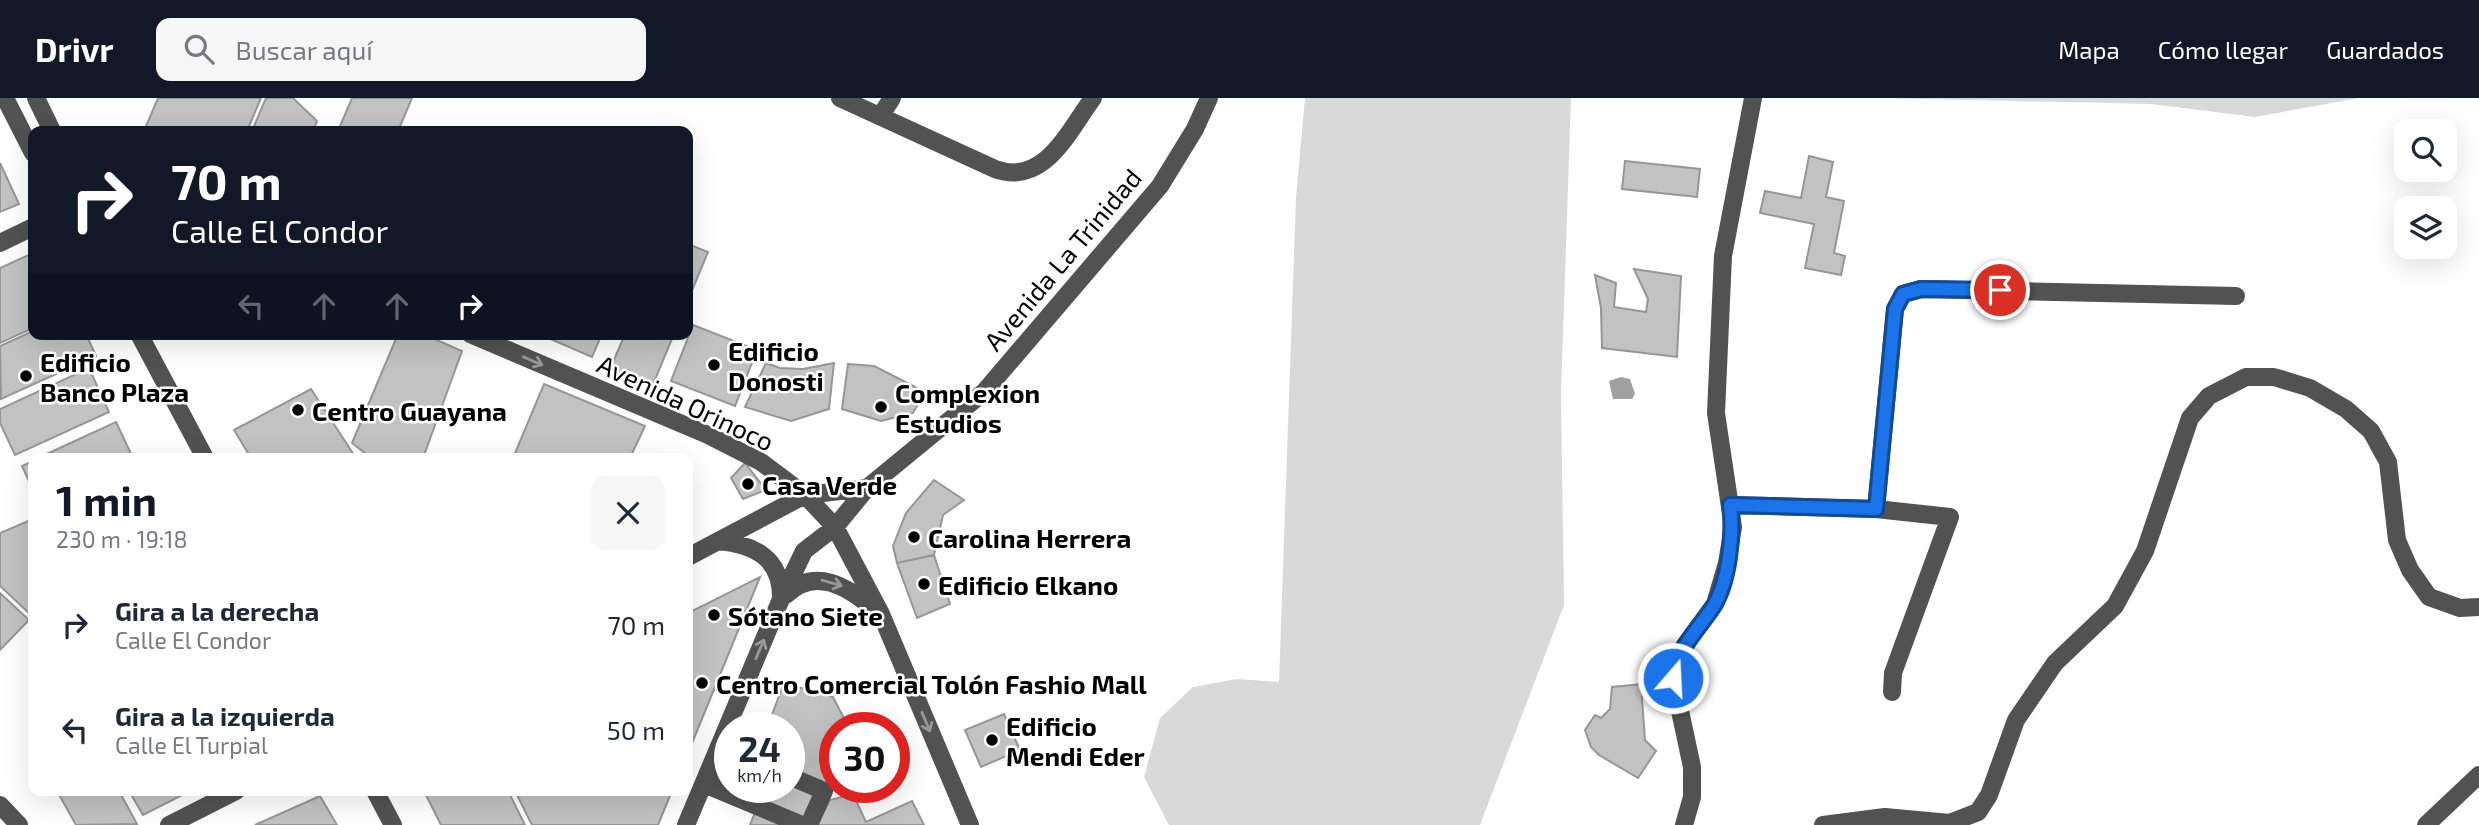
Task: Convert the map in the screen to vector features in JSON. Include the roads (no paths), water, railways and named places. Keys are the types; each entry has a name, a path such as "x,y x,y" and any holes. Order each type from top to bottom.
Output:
{"street":[{"path":"5,98 28,143"},
{"path":"36,98 50,126"},
{"path":"840,98 995,169 1021,174 1045,163 1093,98"},
{"path":"881,115 892,98"},
{"name":"Avenida La Trinidad","path":"738,712 781,600 804,551 835,527 867,488 984,392 1160,186 1195,129 1209,98"},
{"path":"1684,825 1692,797 1692,767 1673,678 1675,662 1715,604 1733,527 1716,413 1723,256 1753,98"},
{"path":"0,243 26,230"},
{"path":"1876,509 1895,309 1903,294 1921,289 2236,296"},
{"path":"142,340 202,453"},
{"name":"Avenida Orinoco","path":"484,340 708,435 761,463 805,495 835,527 881,614 970,825"},
{"path":"1823,825 1885,817 1950,823 1978,812 1989,795 2016,720 2055,663 2115,606 2145,551 2190,418 2209,396 2246,377 2274,377 2311,388 2346,409 2371,431 2388,462 2397,540 2410,570 2430,597 2460,608 2479,607"},
{"path":"693,554 805,495 867,488"},
{"path":"1730,505 1876,509 1950,517 1893,673 1892,692"},
{"path":"718,541 750,546 770,560 779,580 781,600"},
{"path":"781,600 804,582 818,580 844,586 881,614"},
{"name":"Avenida La Trinidad","path":"686,825 714,765"},
{"path":"2426,825 2479,775"},
{"path":"706,778 714,779"},
{"path":"706,778 802,825"},
{"path":"805,783 824,791 809,825"},
{"path":"169,825 226,796"},
{"path":"378,796 393,825"},
{"path":"0,805 19,825"}],"place":[{"name":"Edificio Donosti","path":"714,365"},
{"name":"Edificio Banco Plaza","path":"26,376"},
{"name":"Complexion Estudios","path":"881,407"},
{"name":"Centro Guayana","path":"298,410"},
{"name":"Casa Verde","path":"748,484"},
{"name":"Carolina Herrera","path":"914,537"},
{"name":"Edificio Elkano","path":"924,584"},
{"name":"Sótano Siete","path":"714,615"},
{"name":"Centro Comercial Tolón Fashio Mall","path":"702,683"},
{"name":"Edificio Mendi Eder","path":"992,740"}]}
